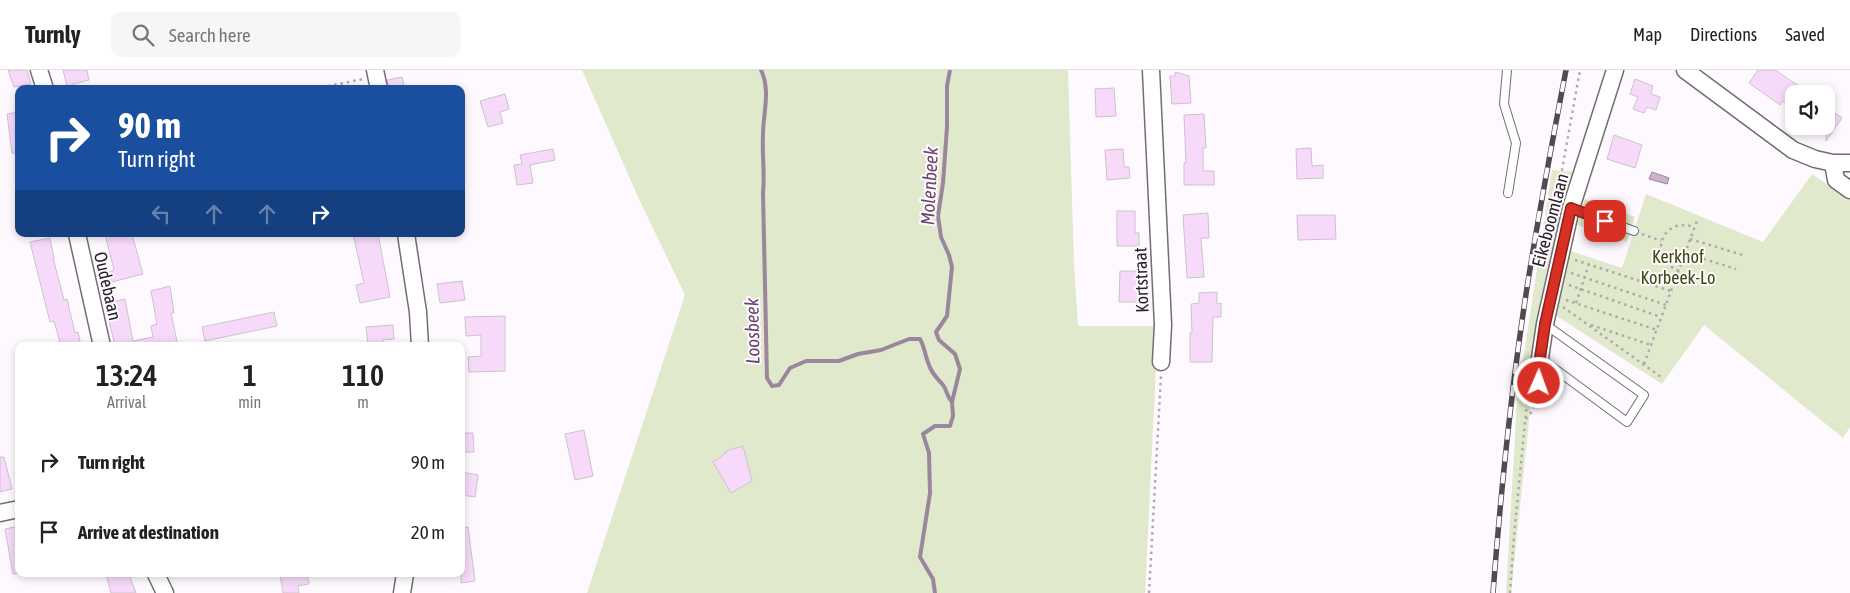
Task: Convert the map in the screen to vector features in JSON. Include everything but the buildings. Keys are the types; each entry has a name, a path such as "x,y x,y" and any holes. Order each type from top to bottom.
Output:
{"street":[{"path":"39,70 44,85"},
{"name":"Kortstraat","path":"1151,70 1163,325 1161,362"},
{"name":"Eikeboomlaan","path":"1539,383 1540,358 1545,324 1571,208 1615,70"},
{"path":"1685,70 1792,150 1815,160 1850,163"},
{"path":"1833,163 1836,180 1850,190"},
{"name":"Oudebaan","path":"78,237 101,342"},
{"path":"406,237 418,312 420,342"},
{"path":"0,513 15,510"},
{"path":"157,577 165,593"},
{"path":"402,593 405,577"}],"lane":[{"path":"1507,70 1504,104 1516,143 1508,193"},
{"path":"1571,208 1634,231"},
{"path":"1540,358 1627,422 1644,395 1545,324"}],"path":[{"path":"1556,202 1580,70"},
{"path":"338,85 377,78"},
{"path":"1644,365 1698,218"},
{"path":"1679,271 1672,268 1662,257 1660,249 1662,241 1665,234 1671,228 1679,225 1694,227"},
{"path":"1634,231 1662,241"},
{"path":"1690,239 1746,256"},
{"path":"1685,253 1736,269"},
{"path":"1570,258 1671,290"},
{"path":"1576,303 1589,264"},
{"path":"1568,272 1666,305"},
{"path":"1565,284 1661,318"},
{"path":"1563,299 1657,330"},
{"path":"1561,305 1661,377"},
{"path":"1587,324 1651,345"},
{"path":"1150,593 1161,362"},
{"path":"1510,593 1525,420 1533,410 1539,383"}],"green space":[{"path":"582,70 1068,70 1074,265 1078,326 1158,326 1145,593 587,593 685,295 638,197"},
{"path":"1552,170 1579,172 1543,323 1531,402 1511,593 1506,593 1517,401"},
{"name":"Kerkhof Korbeek-Lo","path":"1812,174 1850,200 1850,427 1843,438 1704,325 1662,384 1552,313 1564,249 1622,268 1646,194 1763,242"},
{"path":"1585,199 1635,217 1632,226 1582,208"},
{"path":"1580,216 1630,233 1627,242 1577,225"}],"shaded area":[{"path":"1652,172 1669,178 1667,184 1649,179"}],"waterway":[{"name":"Loosbeek","path":"761,70 766,86 763,127 763,193 767,378 772,386 779,385 790,368 806,361 839,361 858,354 881,350 909,339 920,339 932,371 952,402"},
{"name":"Molenbeek","path":"935,593 933,579 920,557 930,493 929,453 923,434 935,426 950,426 953,416 952,402 960,369 955,354 939,340 936,332 947,316 952,267 941,237 938,216 943,183 947,127 947,86 950,70"}],"railway":[{"path":"1493,593 1505,457 1522,321 1566,70"}],"route":[{"path":"1539,383 1540,358 1545,324 1571,208 1605,221"}]}
